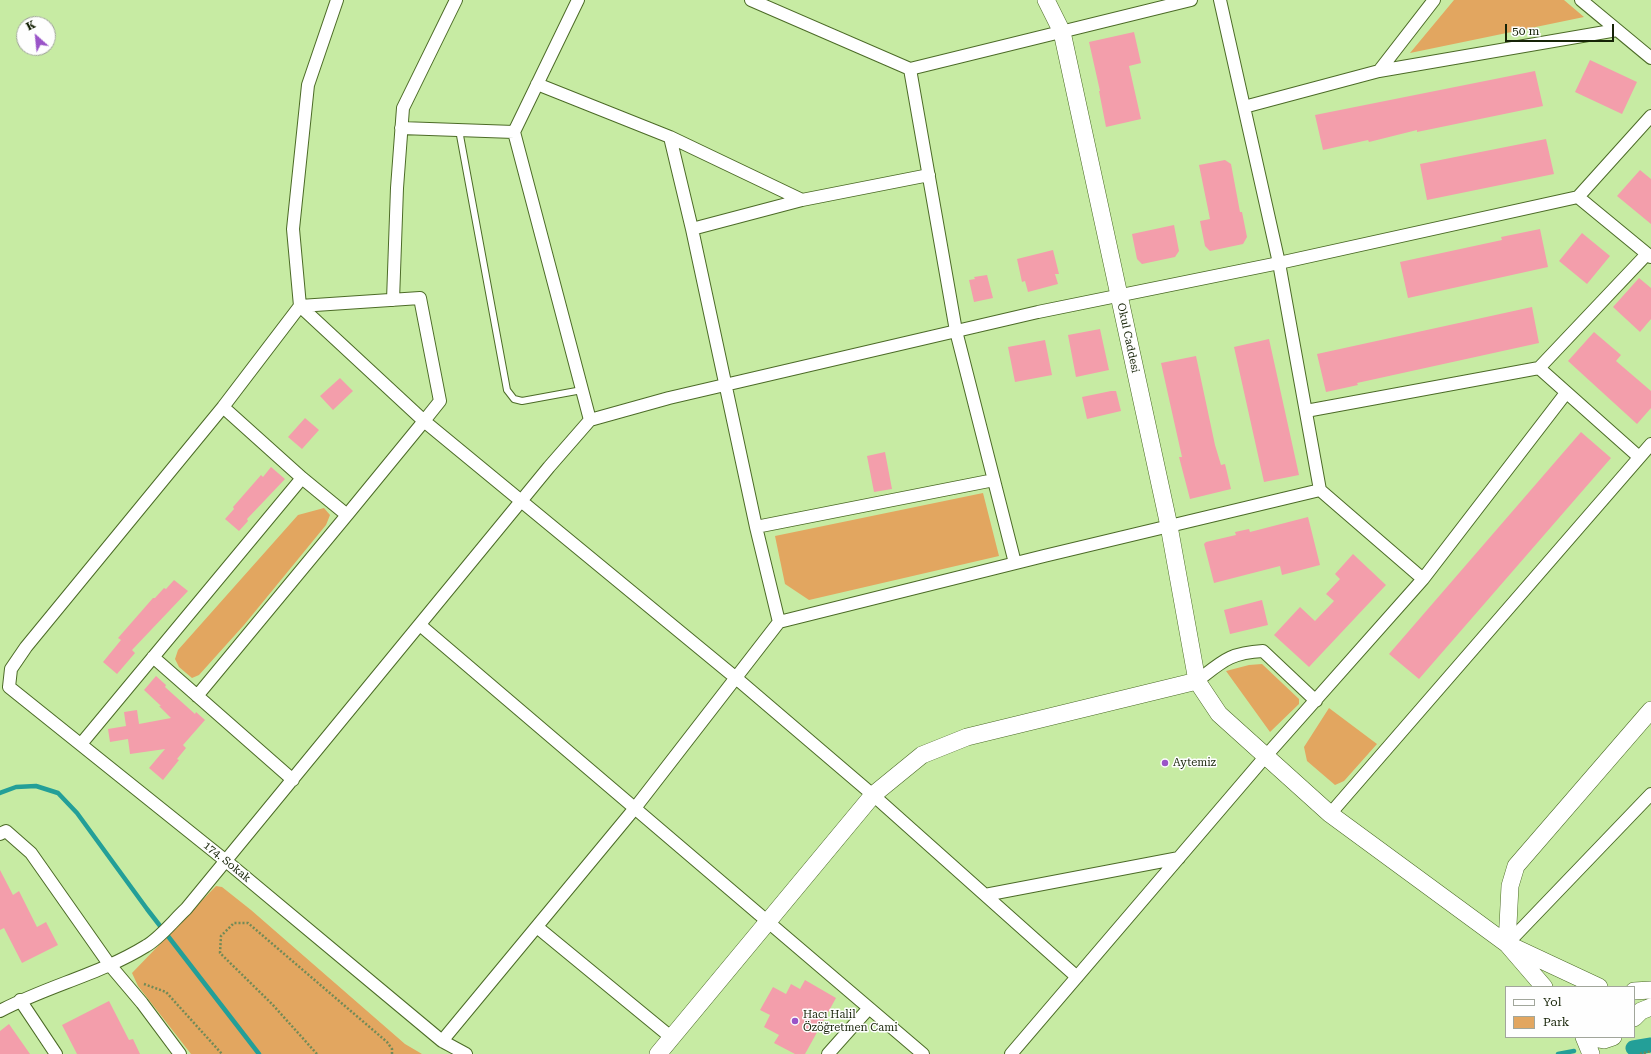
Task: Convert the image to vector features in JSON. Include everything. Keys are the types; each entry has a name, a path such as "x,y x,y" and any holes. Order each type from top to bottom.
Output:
{"street":[{"path":"337,0 308,85 293,229 300,306 424,421 520,502 736,678 873,795 1078,976"},
{"path":"393,300 396,188 402,108 456,0"},
{"path":"578,0 514,132 590,420"},
{"path":"751,0 910,69 1191,0"},
{"name":"Okul Caddesi","path":"1046,0 1062,32 1169,526 1197,680"},
{"path":"1220,0 1279,263 1320,490 1423,579"},
{"path":"1379,71 1434,0"},
{"path":"1581,0 1651,58"},
{"path":"1244,107 1379,71 1617,30"},
{"path":"910,69 956,331 1015,563"},
{"path":"538,84 670,137 802,200"},
{"path":"0,1011 20,1000 109,964 147,946 186,909 520,502 590,420 726,384 956,331 1118,295 1279,263 1578,197 1651,116"},
{"path":"401,128 514,132"},
{"path":"670,137 692,229 778,622"},
{"path":"692,229 802,200 929,175"},
{"path":"1306,411 1539,368 1649,255 1578,197"},
{"path":"5,686 11,669 26,647 223,406 300,306 420,298 440,401 348,515 197,696"},
{"path":"1539,368 1638,457"},
{"path":"1011,1054 1266,757 1423,579 1566,393"},
{"path":"223,406 302,478 348,515"},
{"path":"1330,814 1638,457 1651,444"},
{"path":"81,744 302,478"},
{"path":"756,527 994,480"},
{"path":"442,1042 635,808 778,622 1015,563 1320,490"},
{"path":"420,625 923,1054"},
{"path":"658,1054 873,795 922,755 967,737 1197,680 1230,656 1245,652 1263,650 1316,701"},
{"path":"153,657 293,780"},
{"path":"1197,680 1219,714 1330,814 1508,944 1597,986"},
{"name":"174. Sokak","path":"5,686 81,744 226,861 442,1042 466,1054"},
{"path":"1543,986 1508,944 1510,886 1516,866 1651,710"},
{"path":"1508,944 1651,794"},
{"path":"0,834 6,832 31,853 109,964 142,1003 180,1054"},
{"path":"985,895 1179,858"},
{"path":"537,927 672,1038"},
{"path":"1635,991 1651,990"},
{"path":"20,1000 56,1054"},
{"path":"1635,1017 1641,1011 1651,1007"},
{"path":"828,1054 869,1008"},
{"path":"1584,1038 1591,1054"},
{"path":"1593,1038 1604,1040 1610,1038"},
{"path":"1610,1054 1618,1038"}],"lane":[{"path":"459,130 507,390 514,399 522,401 582,390"}],"path":[{"path":"317,1054 272,1004 220,953 221,936 234,923 248,923 387,1042 392,1049 392,1054"},
{"path":"141,983 166,992 222,1054"},
{"path":"1640,1054 1651,1052"}],"green space":[{"path":"1454,0 1564,0 1584,17 1410,53"},
{"path":"983,493 999,556 809,600 785,584 775,536"},
{"path":"324,508 330,515 326,525 244,625 199,675 192,678 179,667 175,659 178,650 298,515"},
{"path":"1262,664 1299,699 1299,704 1270,732 1226,671 1249,665"},
{"path":"1329,708 1377,744 1344,781 1335,785 1307,761 1304,747"},
{"path":"216,886 222,887 251,910 405,1044 422,1054 191,1054 138,986 132,973"}],"building":[{"path":"1134,32 1141,63 1129,66 1141,119 1106,127 1089,42"},
{"path":"1590,60 1637,82 1622,114 1575,92"},
{"path":"1535,71 1543,106 1323,150 1315,115"},
{"path":"1546,139 1554,174 1427,200 1420,164"},
{"path":"1225,160 1231,164 1240,212 1242,212 1247,237 1243,244 1210,251 1205,246 1200,221 1210,219 1199,165"},
{"path":"1640,170 1651,179 1651,224 1617,196"},
{"path":"1174,225 1179,251 1175,257 1142,264 1137,259 1132,234"},
{"path":"1540,229 1548,267 1408,298 1400,262 1502,240 1501,237"},
{"path":"1582,233 1610,256 1587,284 1559,261"},
{"path":"1053,250 1059,274 1055,274 1058,284 1028,292 1025,281 1022,282 1017,259"},
{"path":"987,275 993,298 974,302 969,280 975,279 974,277"},
{"path":"1639,278 1651,288 1651,319 1640,332 1613,307"},
{"path":"1532,307 1539,343 1357,383 1358,385 1326,392 1317,354"},
{"path":"1100,329 1109,370 1076,377 1068,335"},
{"path":"1594,332 1621,355 1616,361 1651,391 1651,408 1637,424 1568,361"},
{"path":"1269,339 1299,475 1264,482 1234,347"},
{"path":"1045,340 1052,375 1015,382 1008,347"},
{"path":"1196,356 1215,445 1221,465 1225,464 1231,489 1190,499 1179,457 1182,457 1161,363"},
{"path":"340,378 353,391 333,410 320,396"},
{"path":"1116,391 1121,411 1087,419 1082,397"},
{"path":"305,418 319,430 302,449 288,437"},
{"path":"1581,432 1611,458 1419,679 1389,654"},
{"path":"885,452 892,489 874,492 867,456"},
{"path":"271,467 285,479 247,519 248,521 239,531 225,519 234,509 233,507 261,475 263,477"},
{"path":"1308,517 1320,565 1282,575 1280,566 1214,583 1204,544 1206,542 1236,535 1235,532 1249,529 1250,532"},
{"path":"1353,554 1386,585 1309,667 1274,635 1300,607 1315,621 1334,601 1326,594 1340,579 1335,574"},
{"path":"174,580 188,591 132,650 135,653 117,674 103,662 121,640 118,638 153,598 155,598 164,588 166,589"},
{"path":"1262,600 1268,625 1230,634 1224,610"},
{"path":"156,676 166,685 165,687 195,714 196,712 205,720 183,745 186,748 177,759 179,760 163,780 149,768 165,749 130,754 128,739 110,742 108,729 126,726 124,712 137,710 139,724 171,718 144,690"},
{"path":"0,870 13,895 19,891 37,927 46,922 58,945 22,963 4,928 0,930"},
{"name":"Hacı Halil Özöğretmen Cami","path":"805,980 836,998 805,1054 795,1054 774,1043 779,1035 764,1027 770,1015 760,1010 773,987 786,994 791,984 800,989"},
{"path":"109,1001 129,1040 133,1039 140,1054 77,1054 62,1025"},
{"path":"9,1024 30,1054 0,1054 0,1031"}],"waterway":[{"path":"0,793 16,787 36,786 58,793 77,813 147,909 259,1054"},
{"path":"1633,1048 1651,1045"},
{"path":"1558,1054 1574,1051"}],"place":[{"name":"Aytemiz","path":"1165,763"},
{"name":"Hacı Halil Özöğretmen Cami","path":"795,1021"}]}
